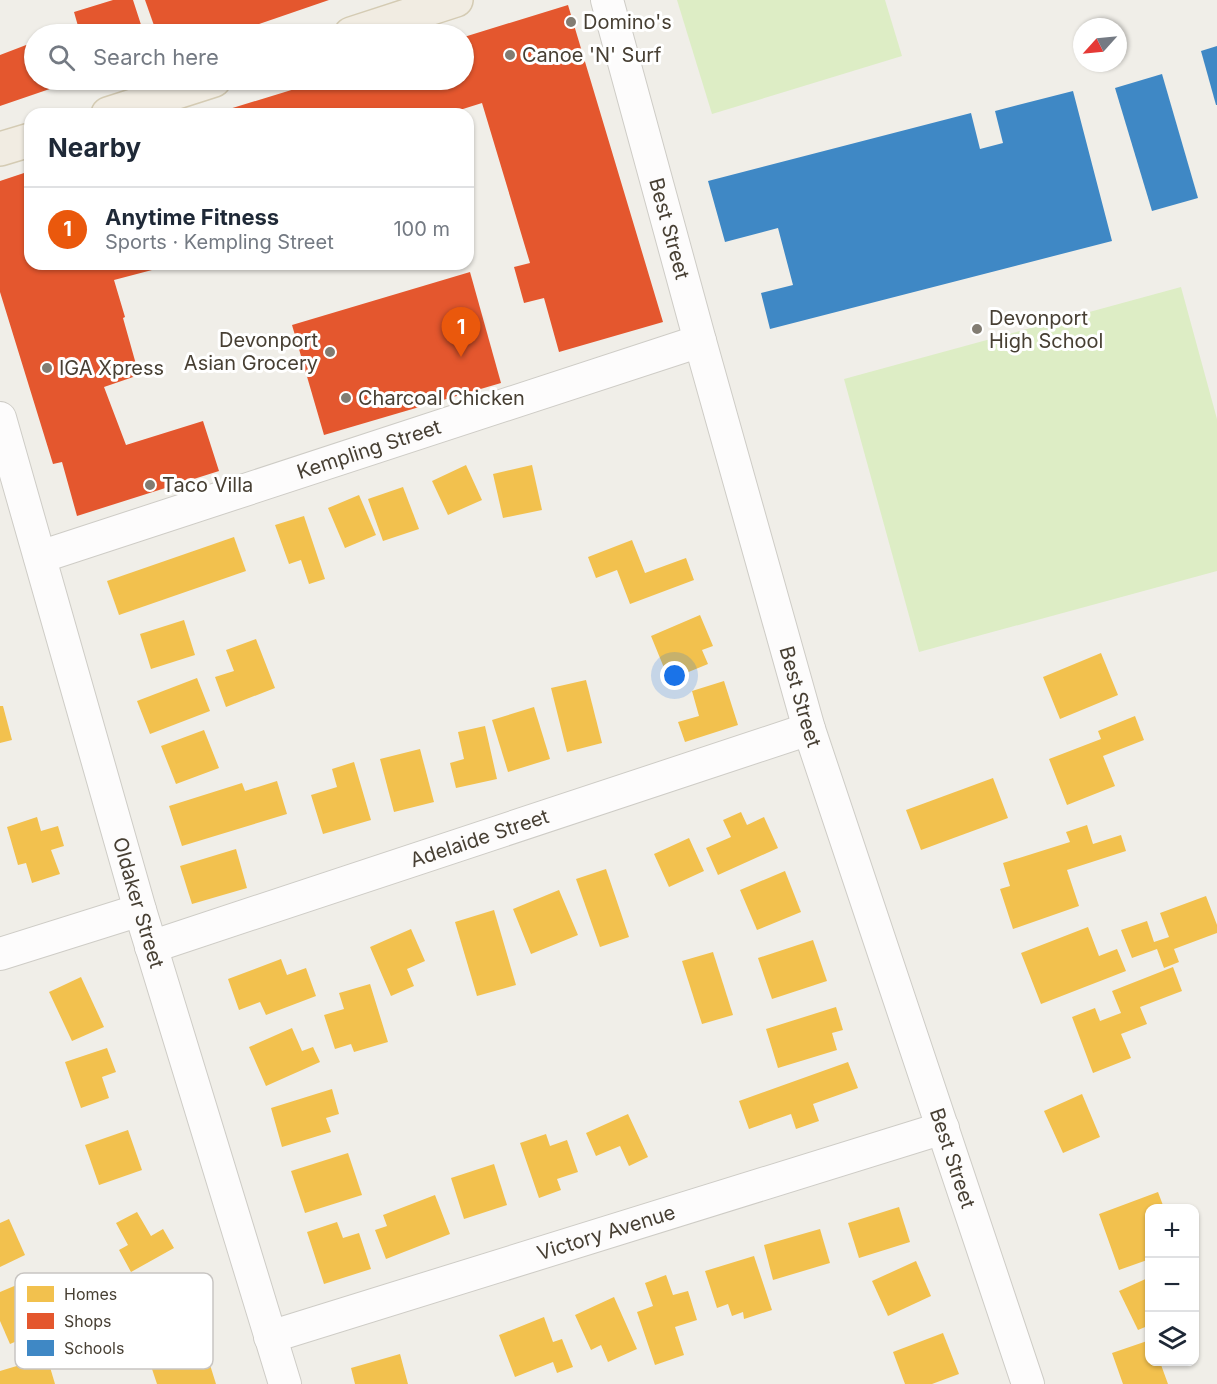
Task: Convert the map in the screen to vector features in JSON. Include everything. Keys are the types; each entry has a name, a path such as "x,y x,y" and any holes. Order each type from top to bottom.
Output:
{"main road":[{"path":"382,24 456,0"},
{"path":"127,108 182,90"},
{"path":"0,149 24,142"}],"street":[{"name":"Best Street","path":"607,0 809,729 1028,1384"},
{"name":"Kempling Street","path":"40,557 700,341"},
{"name":"Oldaker Street","path":"0,418 140,910 285,1384"},
{"name":"Adelaide Street","path":"151,947 809,729"},
{"path":"0,954 140,910"},
{"name":"Victory Avenue","path":"270,1337 943,1128"}],"green space":[{"path":"677,0 885,0 902,56 712,114"},
{"path":"1181,287 1217,419 1217,571 919,652 844,379"}],"building: Homes":[{"path":"466,465 482,500 448,515 432,481"},
{"path":"532,465 542,510 503,518 493,474"},
{"path":"403,487 419,529 383,541 368,499"},
{"path":"359,495 376,535 345,548 328,508"},
{"path":"304,516 325,579 309,584 301,560 289,564 275,525"},
{"path":"234,537 246,571 119,615 107,581"},
{"path":"632,540 645,573 686,558 694,580 630,604 617,570 596,578 588,557"},
{"path":"700,615 713,646 702,650 708,664 669,680 651,636"},
{"path":"184,620 195,655 151,669 140,634"},
{"path":"256,639 275,688 226,707 215,677 234,671 226,650"},
{"path":"1101,653 1118,695 1060,719 1043,677"},
{"path":"197,678 210,711 150,734 137,701"},
{"path":"586,680 602,743 567,752 551,688"},
{"path":"724,681 738,725 685,742 678,722 699,716 692,691"},
{"path":"0,706 3,706 12,740 0,743"},
{"path":"534,707 550,759 508,772 492,720"},
{"path":"1135,716 1144,740 1103,756 1115,786 1067,805 1049,759 1101,739 1098,731"},
{"path":"485,726 497,779 456,788 450,763 464,759 458,732"},
{"path":"204,730 219,768 176,784 161,746"},
{"path":"420,749 434,802 394,812 380,759"},
{"path":"354,762 371,820 323,834 311,795 337,787 332,769"},
{"path":"993,778 1008,818 921,850 906,810"},
{"path":"277,781 287,814 182,846 169,806 242,783 245,791"},
{"path":"741,812 747,825 764,817 778,848 718,875 706,848 731,837 723,820"},
{"path":"37,817 41,831 58,826 64,846 51,850 60,874 32,883 26,863 18,865 7,827"},
{"path":"1087,825 1093,844 1121,835 1126,851 1067,870 1079,906 1013,929 1000,889 1010,886 1003,863 1070,842 1066,832"},
{"path":"689,838 704,871 669,887 654,854"},
{"path":"236,849 247,888 192,904 180,866"},
{"path":"606,869 629,937 600,947 576,879"},
{"path":"785,871 801,912 757,930 740,890"},
{"path":"559,890 578,935 531,954 513,909"},
{"path":"1206,896 1217,925 1217,933 1174,949 1179,962 1164,968 1157,949 1132,958 1121,930 1147,921 1154,942 1169,937 1160,913"},
{"path":"494,910 516,985 477,996 455,922"},
{"path":"1088,927 1099,956 1117,949 1126,971 1041,1004 1021,953"},
{"path":"411,929 425,961 407,969 414,986 391,996 370,947"},
{"path":"813,940 827,981 772,999 758,958"},
{"path":"713,952 733,1015 702,1024 682,961"},
{"path":"281,959 287,975 306,968 316,996 266,1015 260,1002 239,1010 228,979"},
{"path":"1173,967 1182,991 1140,1007 1147,1024 1121,1034 1131,1058 1093,1073 1072,1017 1095,1008 1100,1021 1121,1013 1112,991"},
{"path":"81,977 104,1027 72,1041 49,992"},
{"path":"370,984 388,1042 354,1052 351,1044 335,1049 324,1015 344,1009 339,993"},
{"path":"836,1007 843,1030 832,1033 837,1050 778,1068 766,1029"},
{"path":"292,1028 302,1051 313,1047 320,1062 266,1086 249,1047"},
{"path":"107,1048 116,1072 102,1077 109,1098 81,1108 65,1062"},
{"path":"848,1062 858,1088 813,1104 819,1121 796,1129 791,1114 749,1129 739,1101"},
{"path":"332,1089 339,1114 326,1118 331,1132 282,1147 271,1108"},
{"path":"1082,1094 1100,1137 1063,1153 1044,1111"},
{"path":"628,1114 648,1157 629,1166 620,1146 596,1156 586,1133"},
{"path":"128,1130 142,1170 99,1185 85,1145"},
{"path":"546,1134 550,1146 567,1140 578,1172 557,1179 561,1190 539,1198 520,1143"},
{"path":"348,1153 362,1195 305,1213 291,1171"},
{"path":"494,1164 507,1205 464,1219 451,1178"},
{"path":"1158,1192 1162,1204 1145,1204 1145,1261 1119,1270 1099,1214"},
{"path":"435,1195 450,1234 386,1259 375,1230 387,1226 383,1215"},
{"path":"899,1207 910,1242 859,1258 848,1223"},
{"path":"137,1212 151,1236 163,1229 174,1248 131,1272 119,1250 128,1245 116,1223"},
{"path":"9,1219 25,1255 0,1267 0,1223"},
{"path":"337,1222 343,1238 359,1233 371,1269 324,1284 307,1232"},
{"path":"820,1229 830,1263 773,1280 764,1245"},
{"path":"754,1256 772,1310 744,1319 743,1312 732,1316 728,1304 717,1308 705,1271"},
{"path":"916,1261 931,1296 888,1316 872,1281"},
{"path":"666,1275 673,1295 688,1291 697,1320 675,1327 684,1355 655,1365 637,1312 653,1306 645,1283"},
{"path":"1145,1279 1145,1327 1138,1330 1119,1291"},
{"path":"15,1286 15,1342 10,1344 0,1321 0,1292"},
{"path":"614,1297 637,1349 608,1362 601,1345 591,1350 575,1315"},
{"path":"544,1317 553,1342 562,1339 573,1367 557,1373 553,1362 515,1377 499,1335"},
{"path":"943,1333 959,1374 932,1384 905,1384 893,1352"},
{"path":"1145,1342 1145,1366 1161,1366 1168,1384 1123,1384 1112,1353"},
{"path":"400,1354 408,1384 355,1384 351,1368"},
{"path":"15,1367 15,1369 51,1369 55,1384 0,1384 0,1371"},
{"path":"152,1369 211,1369 216,1384 157,1384"}],"building: Shops":[{"path":"113,0 133,0 141,24 77,24 74,12"},
{"path":"145,0 329,0 259,24 153,24"},
{"path":"568,5 663,322 559,352 544,298 524,303 514,267 530,263 482,103 466,108 233,108 291,90 474,90 474,34"},
{"path":"24,46 24,90 47,90 0,106 0,55"},
{"path":"24,173 24,270 152,270 114,280 139,375 104,387 126,445 203,421 219,471 77,516 62,462 53,464 0,292 0,181"},
{"path":"470,272 501,383 324,435 292,325"}],"building: Schools":[{"path":"1217,46 1217,105 1216,105 1201,51"},
{"path":"1162,74 1198,198 1152,211 1115,88"},
{"path":"1073,91 1112,241 770,329 761,293 793,285 778,228 725,242 708,181 971,113 980,149 1003,143 995,111"}],"place":[{"name":"Domino's","path":"571,22"},
{"name":"Canoe 'N' Surf","path":"510,55"},
{"name":"Devonport High School","path":"977,329"},
{"name":"Devonport Asian Grocery","path":"330,352"},
{"name":"Anytime Fitness","path":"461,357"},
{"name":"IGA Xpress","path":"47,368"},
{"name":"Charcoal Chicken","path":"346,398"},
{"name":"Taco Villa","path":"150,485"}]}
